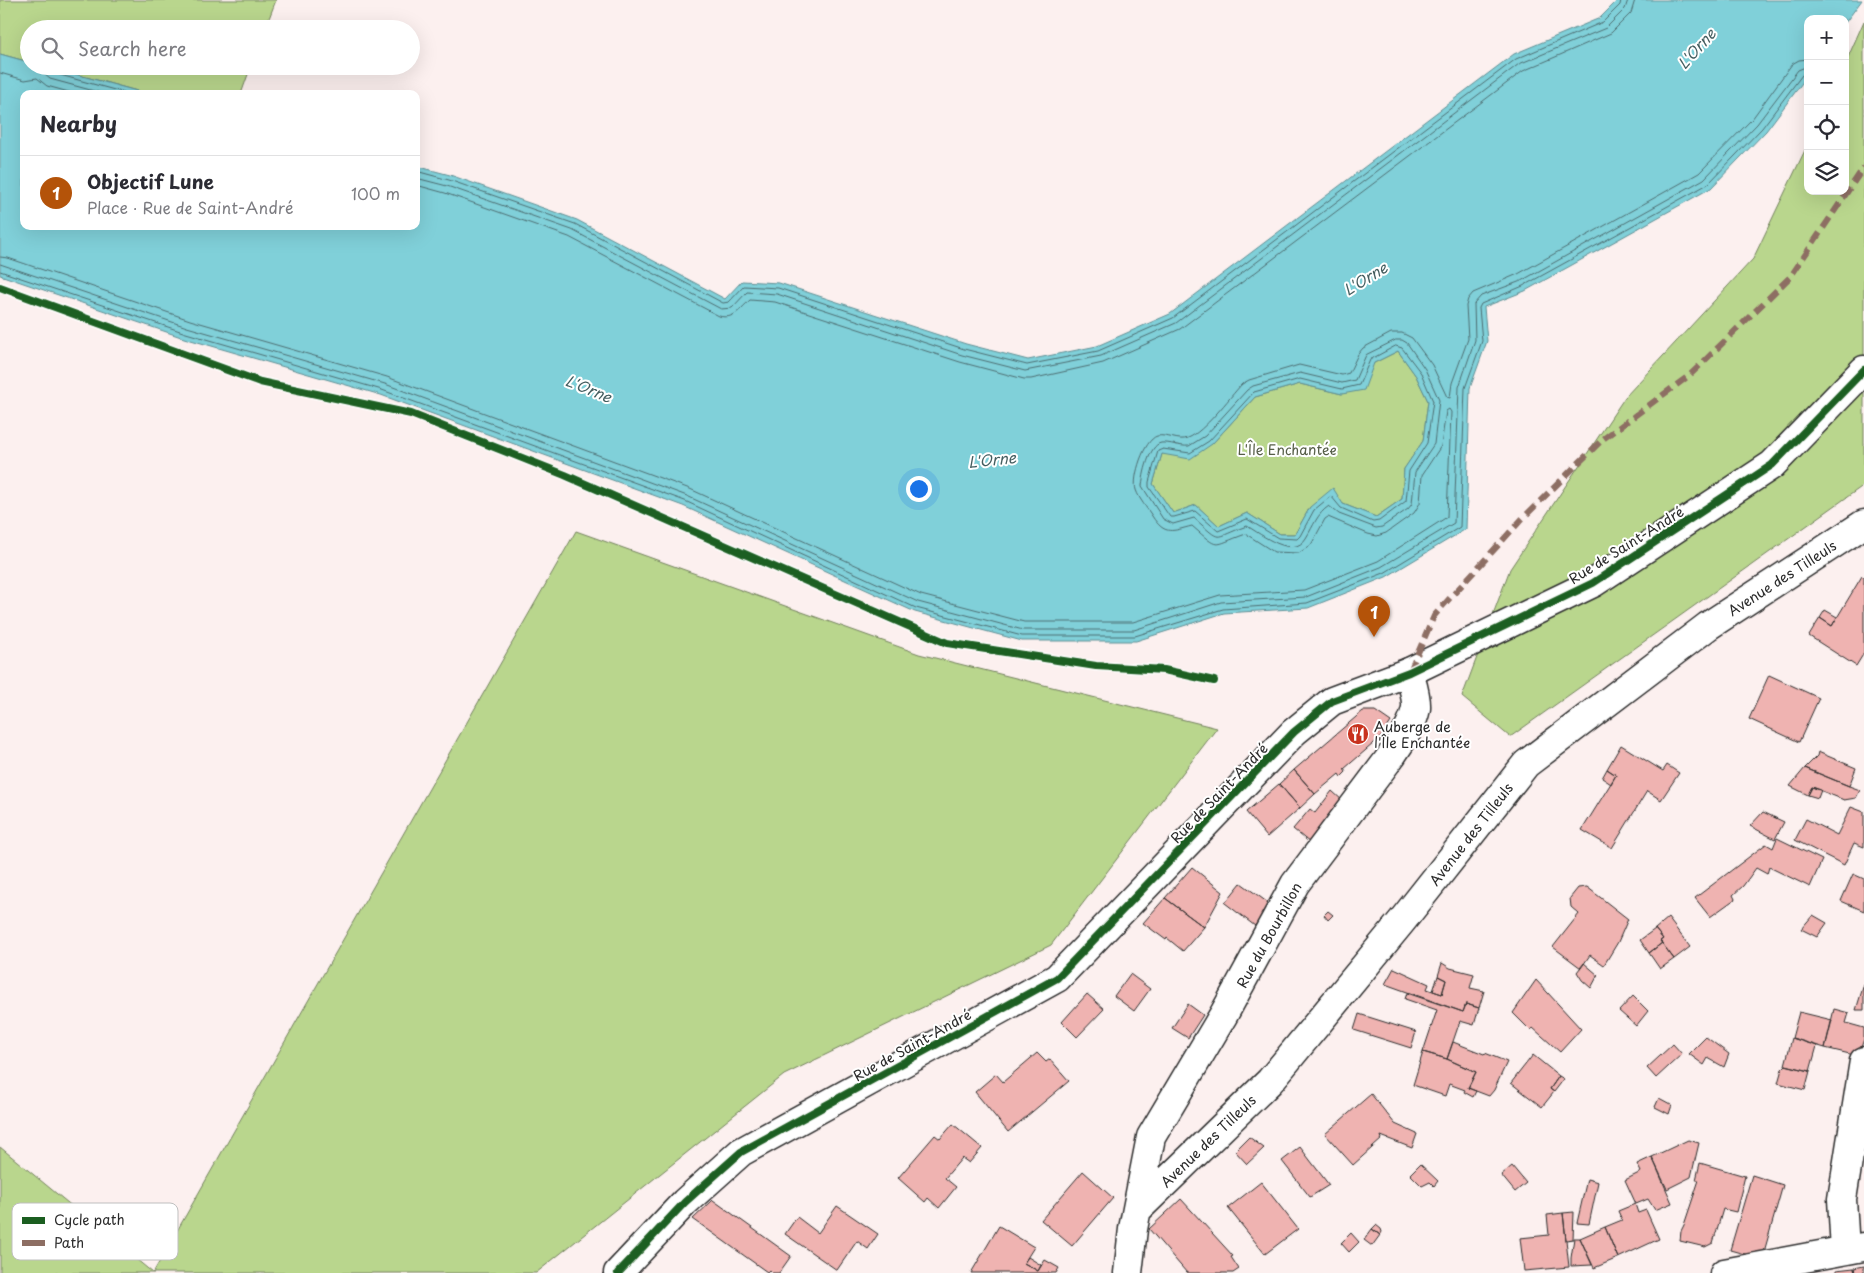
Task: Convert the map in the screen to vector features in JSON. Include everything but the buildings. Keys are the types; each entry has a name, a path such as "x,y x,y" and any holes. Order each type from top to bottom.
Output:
{"street":[{"name":"Rue de Saint-André","path":"618,1273 685,1202 741,1152 1057,978 1294,732 1332,701 1409,672 1594,583 1772,465 1864,370"},
{"name":"Avenue des Tilleuls","path":"1138,1209 1270,1081 1402,921 1526,764 1708,626 1864,524"},
{"name":"Rue du Bourbillon","path":"1128,1273 1133,1229 1151,1137 1224,1014 1296,884 1407,732 1416,708 1409,672"},
{"path":"1724,1273 1855,1249 1842,1199 1864,1061"}],"green space":[{"path":"0,0 276,0 268,20 20,20 20,60 0,54"},
{"path":"1864,21 1864,485 1510,737 1462,697 1510,569 1625,397 1753,259 1804,152 1804,195 1849,195 1849,55"},
{"path":"79,75 248,75 242,90 133,90"},
{"name":"L'Île Enchantée","path":"1398,351 1416,376 1428,401 1423,441 1404,469 1402,499 1376,517 1343,504 1310,507 1295,534 1280,534 1247,513 1219,526 1196,505 1173,513 1153,484 1162,454 1212,444 1255,397 1300,384 1342,394 1374,363"},
{"path":"576,531 919,654 1217,728 1051,945 784,1075 536,1273 153,1273 160,1260 178,1260 178,1229"},
{"path":"0,1147 68,1203 12,1203 12,1260 137,1260 153,1273 0,1273"}],"water":[{"name":"L'Orne","path":"1618,0 1862,0 1849,18 1849,15 1804,15 1804,80 1766,131 1711,188 1525,291 1484,307 1487,341 1470,388 1466,529 1386,577 1308,608 1224,613 1136,641 1022,641 915,612 683,506 381,395 184,338 0,275 0,54 20,60 20,75 79,75 133,90 20,90 20,230 420,230 420,167 450,175 577,220 725,299 742,281 779,283 966,344 1028,360 1097,346 1170,314 1514,54 1600,18","holes":["1398,351 1416,376 1428,401 1423,441 1404,469 1402,499 1376,517 1343,504 1333,488 1310,507 1295,534 1280,534 1247,513 1219,526 1196,505 1173,513 1153,484 1162,454 1190,459 1212,444 1255,397 1300,384 1342,394 1364,390 1374,363"]}],"marked path":[{"path":"1410,671 1434,616 1440,609 1522,519 1603,439 1690,375 1791,276 1864,167"}],"cycle path":[{"path":"0,287 260,382 411,414 565,475 947,643 1096,666 1164,670 1214,681"},
{"path":"618,1273 685,1202 741,1152 1057,978 1294,732 1332,701 1409,672 1593,583 1772,465 1864,370"}],"place":[{"name":"Objectif Lune","path":"1374,637"},
{"name":"Auberge de l'Île Enchantée","path":"1358,734"}]}
